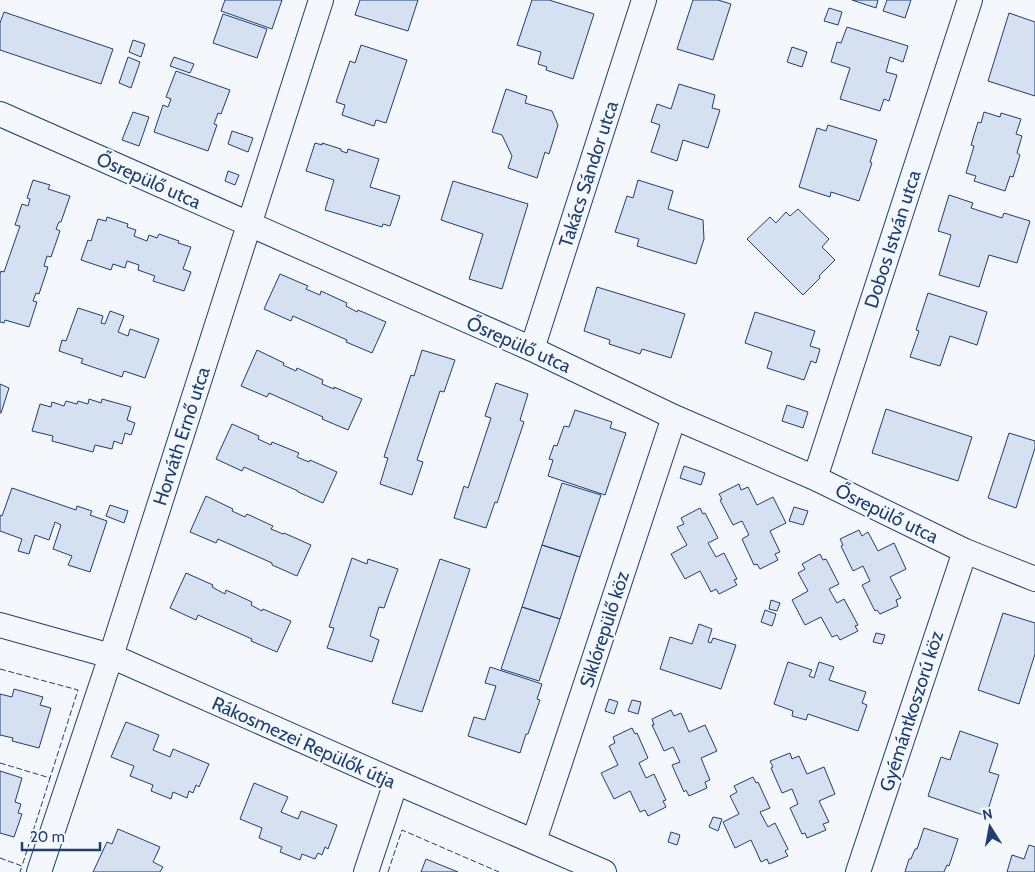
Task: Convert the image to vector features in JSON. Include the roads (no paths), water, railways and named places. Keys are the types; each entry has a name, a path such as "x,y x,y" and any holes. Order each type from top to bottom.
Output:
{"street":[{"name":"Horváth Ernő utca","path":"39,872 111,656 321,0"},
{"name":"Takács Sándor utca","path":"532,349 644,0"},
{"name":"Dobos István utca","path":"815,478 970,0"},
{"name":"Ősrepülő utca","path":"0,114 532,349 674,417 815,478 965,551 1035,579"},
{"name":"Siklórepülő köz","path":"534,841 674,417"},
{"name":"Gyémántkoszorú köz","path":"858,872 965,551"},
{"name":"Rákosmezei Repülők útja","path":"0,625 111,656 604,872"},
{"path":"366,872 396,782"}]}
